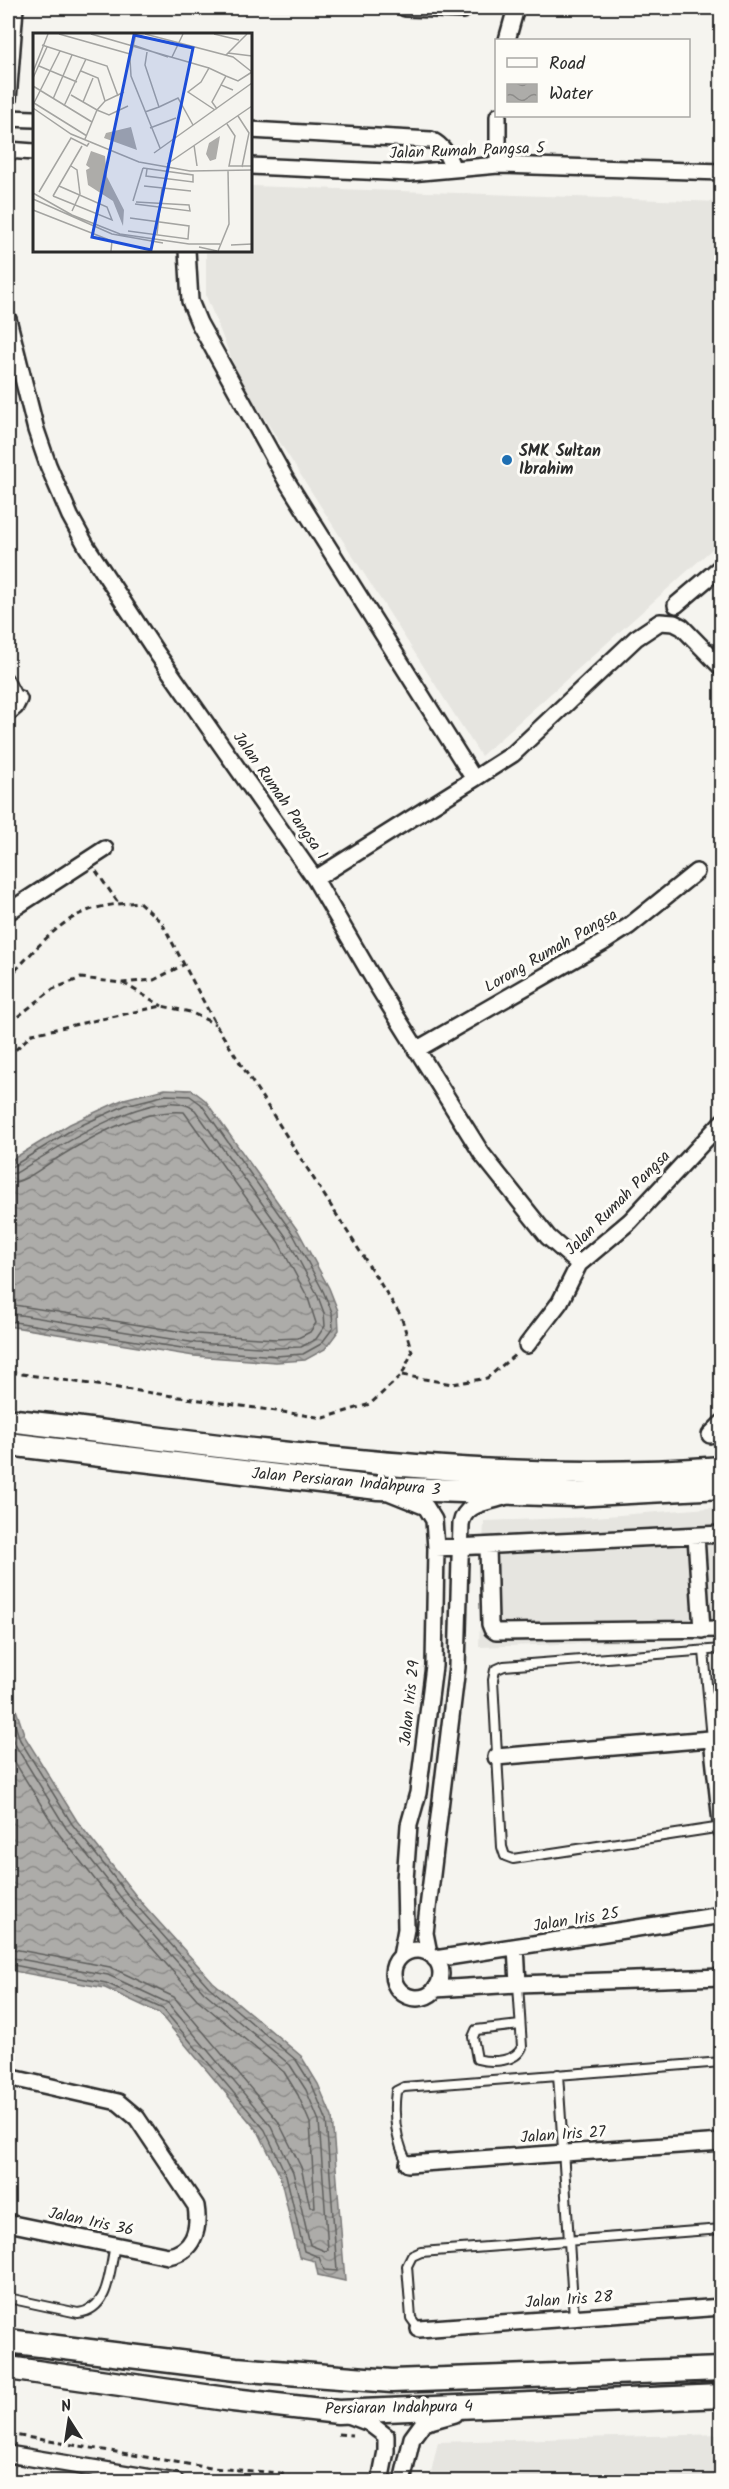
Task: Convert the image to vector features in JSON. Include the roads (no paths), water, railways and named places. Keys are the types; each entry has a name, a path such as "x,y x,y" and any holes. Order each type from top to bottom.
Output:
{"main road":[{"name":"Jalan Persiaran Indahpura 3","path":"8,1420 378,1463 462,1470 618,1473 722,1468"},
{"name":"Jalan Persiaran Indahpura 3","path":"8,1444 378,1488 573,1495 722,1487"},
{"name":"Persiaran Indahpura 4","path":"8,2341 236,2369 392,2381 722,2369"},
{"name":"Persiaran Indahpura 4","path":"8,2368 338,2412 722,2396"}],"street":[{"path":"8,100 10,45 15,8"},
{"path":"405,8 463,10"},
{"path":"507,39 516,8"},
{"path":"498,117 498,165"},
{"path":"8,118 33,119"},
{"path":"252,130 431,140 438,143 447,153 453,169"},
{"path":"8,150 33,152"},
{"name":"Jalan Rumah Pangsa 5","path":"252,166 410,173 498,165 722,172"},
{"path":"187,252 190,301 199,323 286,480 474,779"},
{"name":"Jalan Rumah Pangsa 1","path":"8,319 36,430 52,476 70,516 156,652 315,879 416,1050 482,1154 511,1193 549,1237 579,1264"},
{"path":"676,605 722,566"},
{"path":"315,879 513,754 636,638 660,622 674,623 682,627 722,668"},
{"path":"8,713 20,699"},
{"path":"8,912 105,849"},
{"name":"Lorong Rumah Pangsa","path":"416,1050 613,937 696,872"},
{"name":"Jalan Rumah Pangsa","path":"527,1345 560,1302 579,1264 630,1221 722,1122"},
{"path":"710,1435 722,1423"},
{"name":"Jalan Iris 29","path":"378,1488 426,1507 434,1520 436,1548 434,1666 418,1793 409,1825 405,1880 406,1929 401,1956"},
{"path":"435,1989 441,1971 432,1956 425,1933 457,1667 462,1515 470,1507 512,1494"},
{"path":"436,1548 722,1534"},
{"path":"696,1536 702,1630"},
{"path":"488,1547 490,1624 494,1631 722,1629"},
{"path":"496,1757 717,1738 721,1828"},
{"name":"Jalan Iris 25","path":"432,1956 516,1947 722,1915"},
{"path":"516,1947 518,1984"},
{"path":"432,1956 420,1950 410,1951 401,1956 393,1969 395,1984 399,1990 413,1997 420,1997 435,1989 722,1977"},
{"name":"Jalan Iris 36","path":"8,2077 113,2100 134,2115 196,2206 197,2223 193,2240 179,2254 168,2256 8,2223"},
{"name":"Jalan Iris 27","path":"408,2164 722,2142"},
{"name":"Jalan Iris 28","path":"419,2329 722,2307"},
{"path":"402,2481 412,2438 423,2422 484,2406"},
{"path":"338,2412 369,2423 386,2436 386,2451 380,2481"},
{"path":"8,2454 176,2481"}],"lane":[{"path":"8,678 20,699"},
{"path":"721,1828 513,1859 505,1856 502,1847 493,1680 495,1670 504,1666 722,1649"},
{"path":"704,1651 717,1738"},
{"path":"518,1984 522,2047 519,2053 514,2058 484,2060 477,2058 473,2037 476,2030 520,2025"},
{"path":"408,2164 400,2149 394,2104 396,2091 404,2086 722,2062"},
{"path":"558,2074 574,2317"},
{"path":"419,2329 411,2318 407,2266 412,2256 422,2252 722,2229"},
{"path":"8,2298 78,2313 87,2312 96,2307 104,2296 115,2245"}],"water":[{"path":"165,1089 192,1090 205,1100 298,1231 329,1288 338,1311 339,1330 325,1349 305,1360 276,1362 194,1356 8,1326 8,1162 70,1124 124,1099"},
{"path":"8,1685 25,1737 77,1821 140,1901 213,1982 301,2056 318,2084 332,2117 345,2281 318,2275 315,2261 299,2257 280,2176 259,2133 159,2013 105,1988 8,1970"}],"place":[{"name":"SMK Sultan Ibrahim","path":"507,460"}]}
